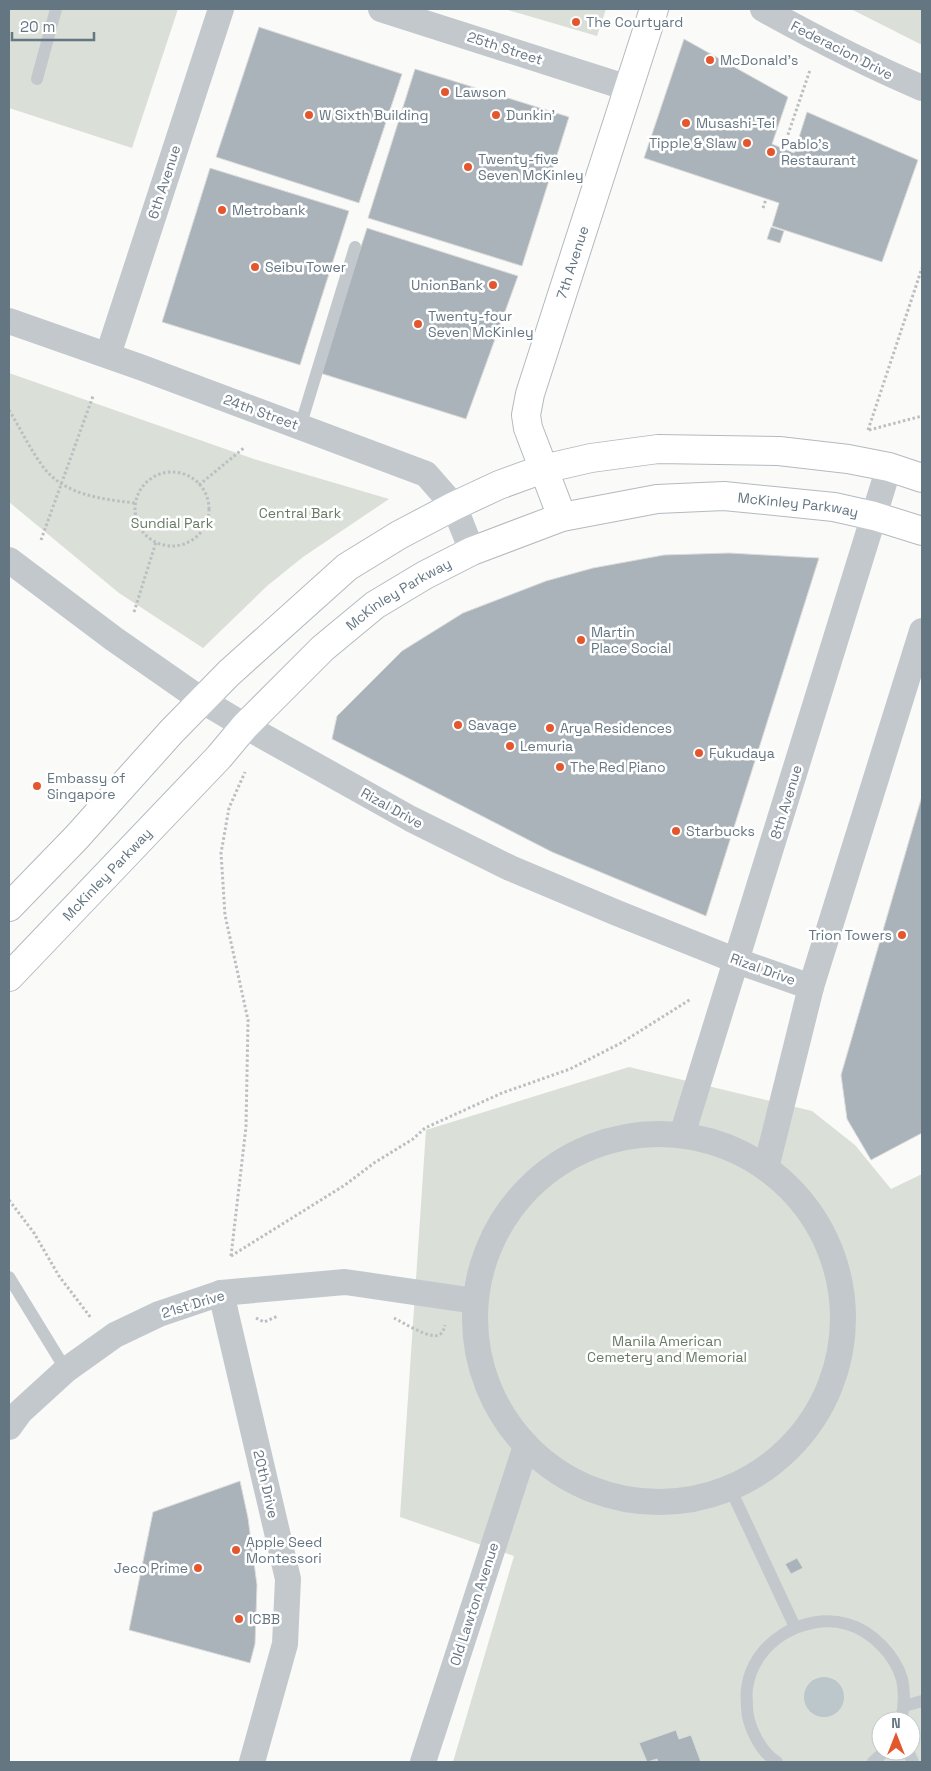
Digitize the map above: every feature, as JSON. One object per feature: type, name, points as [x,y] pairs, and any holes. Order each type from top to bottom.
[{"type":"main road","name":"7th Avenue","points":[[562,517],[528,428],[526,415],[530,394],[654,9]]},
{"type":"main road","points":[[9,907],[76,838],[172,731],[229,674],[347,567],[399,535],[499,484],[543,470],[591,458],[658,449],[778,451],[848,459],[889,467],[922,478]]},
{"type":"main road","name":"McKinley Parkway","points":[[9,977],[219,757],[245,726],[323,648],[375,606],[425,575],[472,551],[562,517],[657,499],[724,496],[834,507],[874,516],[922,531]]},
{"type":"street","name":"6th Avenue","points":[[108,355],[221,9]]},
{"type":"street","name":"25th Street","points":[[381,9],[628,88]]},
{"type":"street","name":"Federacion Drive","points":[[763,9],[847,54],[922,88]]},
{"type":"street","name":"24th Street","points":[[9,321],[108,355],[426,474],[454,506],[472,551]]},
{"type":"street","name":"8th Avenue","points":[[682,1136],[889,467]]},
{"type":"street","name":"Rizal Drive","points":[[9,560],[114,639],[203,701],[455,842],[599,906],[737,961],[811,987]]},
{"type":"street","points":[[766,1168],[811,987],[922,631]]},
{"type":"street","points":[[652,1134],[704,1140],[726,1146],[766,1168],[789,1187],[809,1210],[824,1235],[833,1257],[842,1293],[844,1323],[841,1353],[832,1382],[819,1409],[802,1434],[781,1456],[763,1470],[730,1488],[695,1498],[658,1502],[622,1498],[586,1487],[554,1470],[526,1446],[509,1426],[495,1403],[484,1379],[478,1353],[474,1327],[475,1301],[480,1272],[490,1244],[503,1218],[522,1195],[543,1175],[567,1158],[594,1146],[623,1138],[652,1134]]},
{"type":"street","name":"21st Drive","points":[[9,1427],[20,1412],[66,1370],[115,1335],[159,1314],[233,1292],[344,1282],[475,1301]]},
{"type":"street","name":"20th Drive","points":[[233,1292],[288,1579],[285,1644],[252,1762]]},
{"type":"street","name":"Old Lawton Avenue","points":[[423,1762],[526,1446]]},
{"type":"lane","points":[[37,79],[56,9]]},
{"type":"lane","points":[[300,426],[355,247]]},
{"type":"lane","points":[[9,1278],[66,1370]]},
{"type":"lane","points":[[730,1488],[795,1627]]},
{"type":"lane","points":[[777,1762],[756,1740],[747,1714],[746,1687],[755,1662],[772,1641],[795,1627],[821,1621],[848,1624],[872,1636],[890,1655],[902,1679],[903,1711]]},
{"type":"lane","points":[[904,1706],[922,1701]]},
{"type":"path","points":[[783,148],[810,70]]},
{"type":"path","points":[[763,208],[766,199]]},
{"type":"path","points":[[922,268],[868,430],[922,416]]},
{"type":"path","points":[[41,540],[93,396]]},
{"type":"path","points":[[9,410],[42,465],[61,484],[102,500],[135,503]]},
{"type":"path","points":[[199,484],[245,447]]},
{"type":"path","points":[[173,472],[185,474],[196,480],[204,490],[208,500],[209,515],[204,528],[198,536],[188,542],[174,546],[161,545],[148,538],[140,528],[135,515],[135,503],[138,494],[148,481],[158,475],[173,472]]},
{"type":"path","points":[[134,612],[156,542]]},
{"type":"path","points":[[245,772],[229,808],[221,853],[225,915],[248,1020],[246,1127],[231,1256],[345,1185],[374,1163],[413,1139],[425,1128],[502,1094],[570,1069],[621,1043],[691,999]]},
{"type":"path","points":[[9,1200],[34,1233],[59,1276],[91,1318]]},
{"type":"path","points":[[233,1292],[256,1319],[264,1322],[280,1315]]},
{"type":"path","points":[[392,1317],[429,1335],[438,1335],[445,1326],[448,1297]]},
{"type":"green space","points":[[9,9],[178,9],[132,148],[9,108]]},
{"type":"green space","name":"The Courtyard","points":[[505,9],[606,9],[597,36]]},
{"type":"green space","points":[[851,9],[922,9],[922,45]]},
{"type":"green space","name":"Sundial Park","points":[[9,373],[257,460],[389,499],[303,557],[267,586],[203,648],[119,593],[9,502]]},
{"type":"green space","name":"Manila American Cemetery and Memorial","points":[[629,1067],[812,1111],[855,1145],[891,1189],[922,1174],[922,1762],[453,1762],[514,1556],[400,1517],[426,1130]]},
{"type":"shaded area","points":[[824,1677],[838,1683],[844,1697],[838,1711],[824,1717],[810,1711],[804,1697],[810,1683]]},
{"type":"building","name":"W Sixth Building","points":[[259,27],[402,74],[359,203],[216,157]]},
{"type":"building","points":[[684,39],[788,97],[772,144],[794,153],[807,112],[918,160],[882,262],[772,226],[779,203],[644,158]]},
{"type":"building","name":"Twenty-five Seven McKinley","points":[[415,69],[569,117],[522,266],[368,218]]},
{"type":"building","name":"Seibu Tower","points":[[210,168],[349,211],[300,365],[162,322]]},
{"type":"building","points":[[771,227],[784,231],[780,243],[767,239]]},
{"type":"building","name":"Twenty-four Seven McKinley","points":[[367,228],[518,276],[466,419],[320,373]]},
{"type":"building","name":"Arya Residences","points":[[729,553],[819,558],[706,916],[552,852],[332,739],[337,716],[402,651],[463,613],[546,581],[593,568],[664,555]]},
{"type":"building","name":"Trion Towers","points":[[922,796],[922,1133],[871,1160],[847,1119],[841,1075]]},
{"type":"building","name":"Jeco Prime","points":[[240,1481],[248,1518],[257,1585],[255,1644],[250,1663],[129,1630],[153,1512]]},
{"type":"building","points":[[797,1558],[803,1568],[791,1574],[785,1564]]},
{"type":"building","points":[[676,1730],[679,1739],[691,1735],[701,1762],[658,1762],[657,1759],[647,1762],[639,1743]]},
{"type":"place","name":"The Courtyard","points":[[576,22]]},
{"type":"place","name":"McDonald's","points":[[710,60]]},
{"type":"place","name":"Lawson","points":[[445,92]]},
{"type":"place","name":"W Sixth Building","points":[[309,115]]},
{"type":"place","name":"Dunkin'","points":[[496,115]]},
{"type":"place","name":"Musashi-Tei","points":[[686,123]]},
{"type":"place","name":"Tipple & Slaw","points":[[747,143]]},
{"type":"place","name":"Pablo's Restaurant","points":[[771,152]]},
{"type":"place","name":"Twenty-five Seven McKinley","points":[[468,167]]},
{"type":"place","name":"Metrobank","points":[[222,210]]},
{"type":"place","name":"Seibu Tower","points":[[255,267]]},
{"type":"place","name":"UnionBank","points":[[493,285]]},
{"type":"place","name":"Twenty-four Seven McKinley","points":[[418,324]]},
{"type":"place","name":"Martin Place Social","points":[[581,640]]},
{"type":"place","name":"Savage","points":[[458,725]]},
{"type":"place","name":"Arya Residences","points":[[550,728]]},
{"type":"place","name":"Lemuria","points":[[510,746]]},
{"type":"place","name":"Fukudaya","points":[[699,753]]},
{"type":"place","name":"The Red Piano","points":[[560,767]]},
{"type":"place","name":"Embassy of Singapore","points":[[37,786]]},
{"type":"place","name":"Starbucks","points":[[676,831]]},
{"type":"place","name":"Trion Towers","points":[[902,935]]},
{"type":"place","name":"Apple Seed Montessori","points":[[236,1550]]},
{"type":"place","name":"Jeco Prime","points":[[198,1568]]},
{"type":"place","name":"ICBB","points":[[239,1619]]},
{"type":"park label","name":"Central Bark","points":[[300,513]]}]
